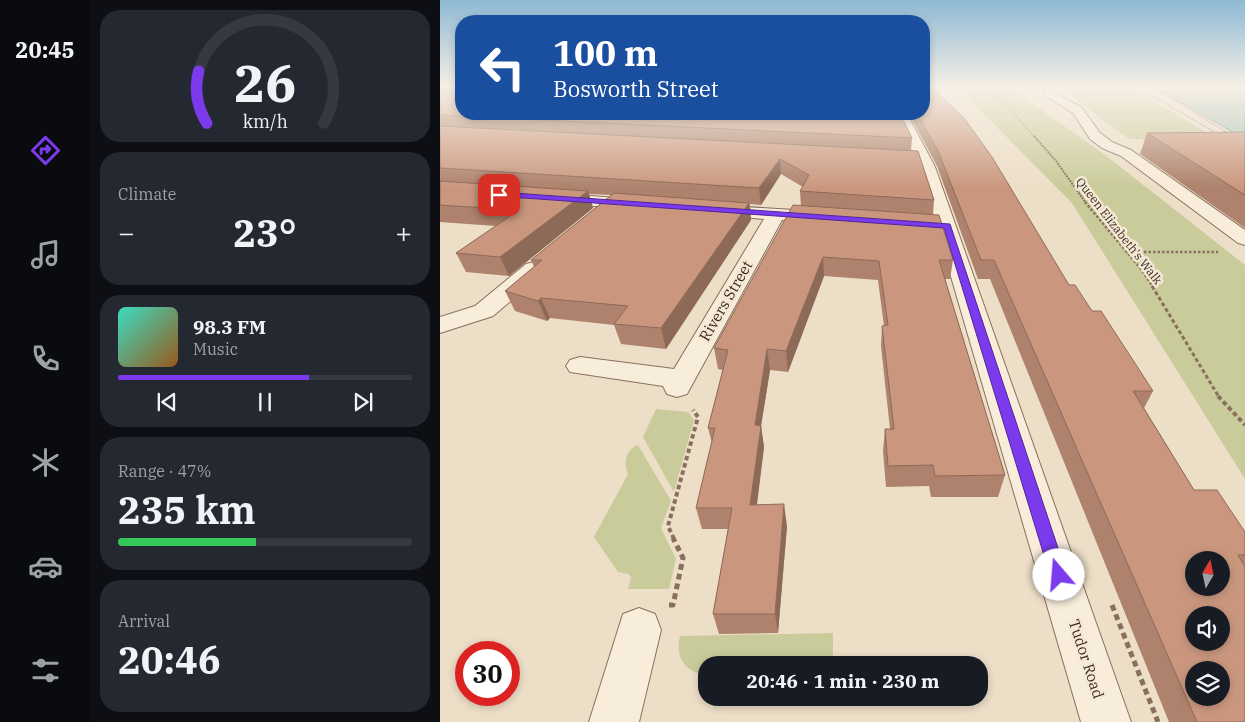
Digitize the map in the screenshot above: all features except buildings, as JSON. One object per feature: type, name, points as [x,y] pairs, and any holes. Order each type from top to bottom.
[{"type":"street","name":"Tudor Road","points":[[899,121],[937,225],[1106,722]]},
{"type":"street","points":[[1086,121],[1095,136],[1107,146],[1126,153],[1245,239]]},
{"type":"street","points":[[538,197],[661,206]]},
{"type":"street","points":[[590,222],[613,203]]},
{"type":"street","points":[[700,209],[842,219]]},
{"type":"street","name":"Rivers Street","points":[[679,383],[776,214]]},
{"type":"street","points":[[440,325],[484,311],[552,254]]},
{"type":"street","points":[[580,366],[679,383]]},
{"type":"street","points":[[614,722],[639,630]]},
{"type":"path","name":"Queen Elizabeth's Walk","points":[[1020,121],[1056,161],[1079,195],[1141,270],[1168,311],[1216,394],[1245,425]]},
{"type":"path","points":[[1196,121],[1219,134]]},
{"type":"path","points":[[1208,121],[1233,136]]},
{"type":"path","points":[[1126,252],[1225,252]]},
{"type":"path","points":[[639,630],[646,606],[673,605],[683,558],[668,526],[698,417],[679,383]]},
{"type":"green space","points":[[990,121],[1057,121],[1104,154],[1245,265],[1245,479],[1072,203]]},
{"type":"green space","points":[[1105,121],[1187,121],[1218,139],[1129,139]]},
{"type":"green space","points":[[656,409],[688,412],[694,420],[674,492],[643,437]]},
{"type":"green space","points":[[638,445],[671,501],[661,528],[676,559],[669,589],[628,589],[631,578],[629,574],[618,572],[594,537],[628,474],[626,461],[628,453]]},
{"type":"green space","points":[[833,633],[833,656],[698,656],[698,673],[687,667],[680,657],[680,636]]},
{"type":"shaded area","points":[[1213,121],[1245,121],[1245,139]]},
{"type":"route","points":[[499,195],[947,226],[1059,575]]}]
